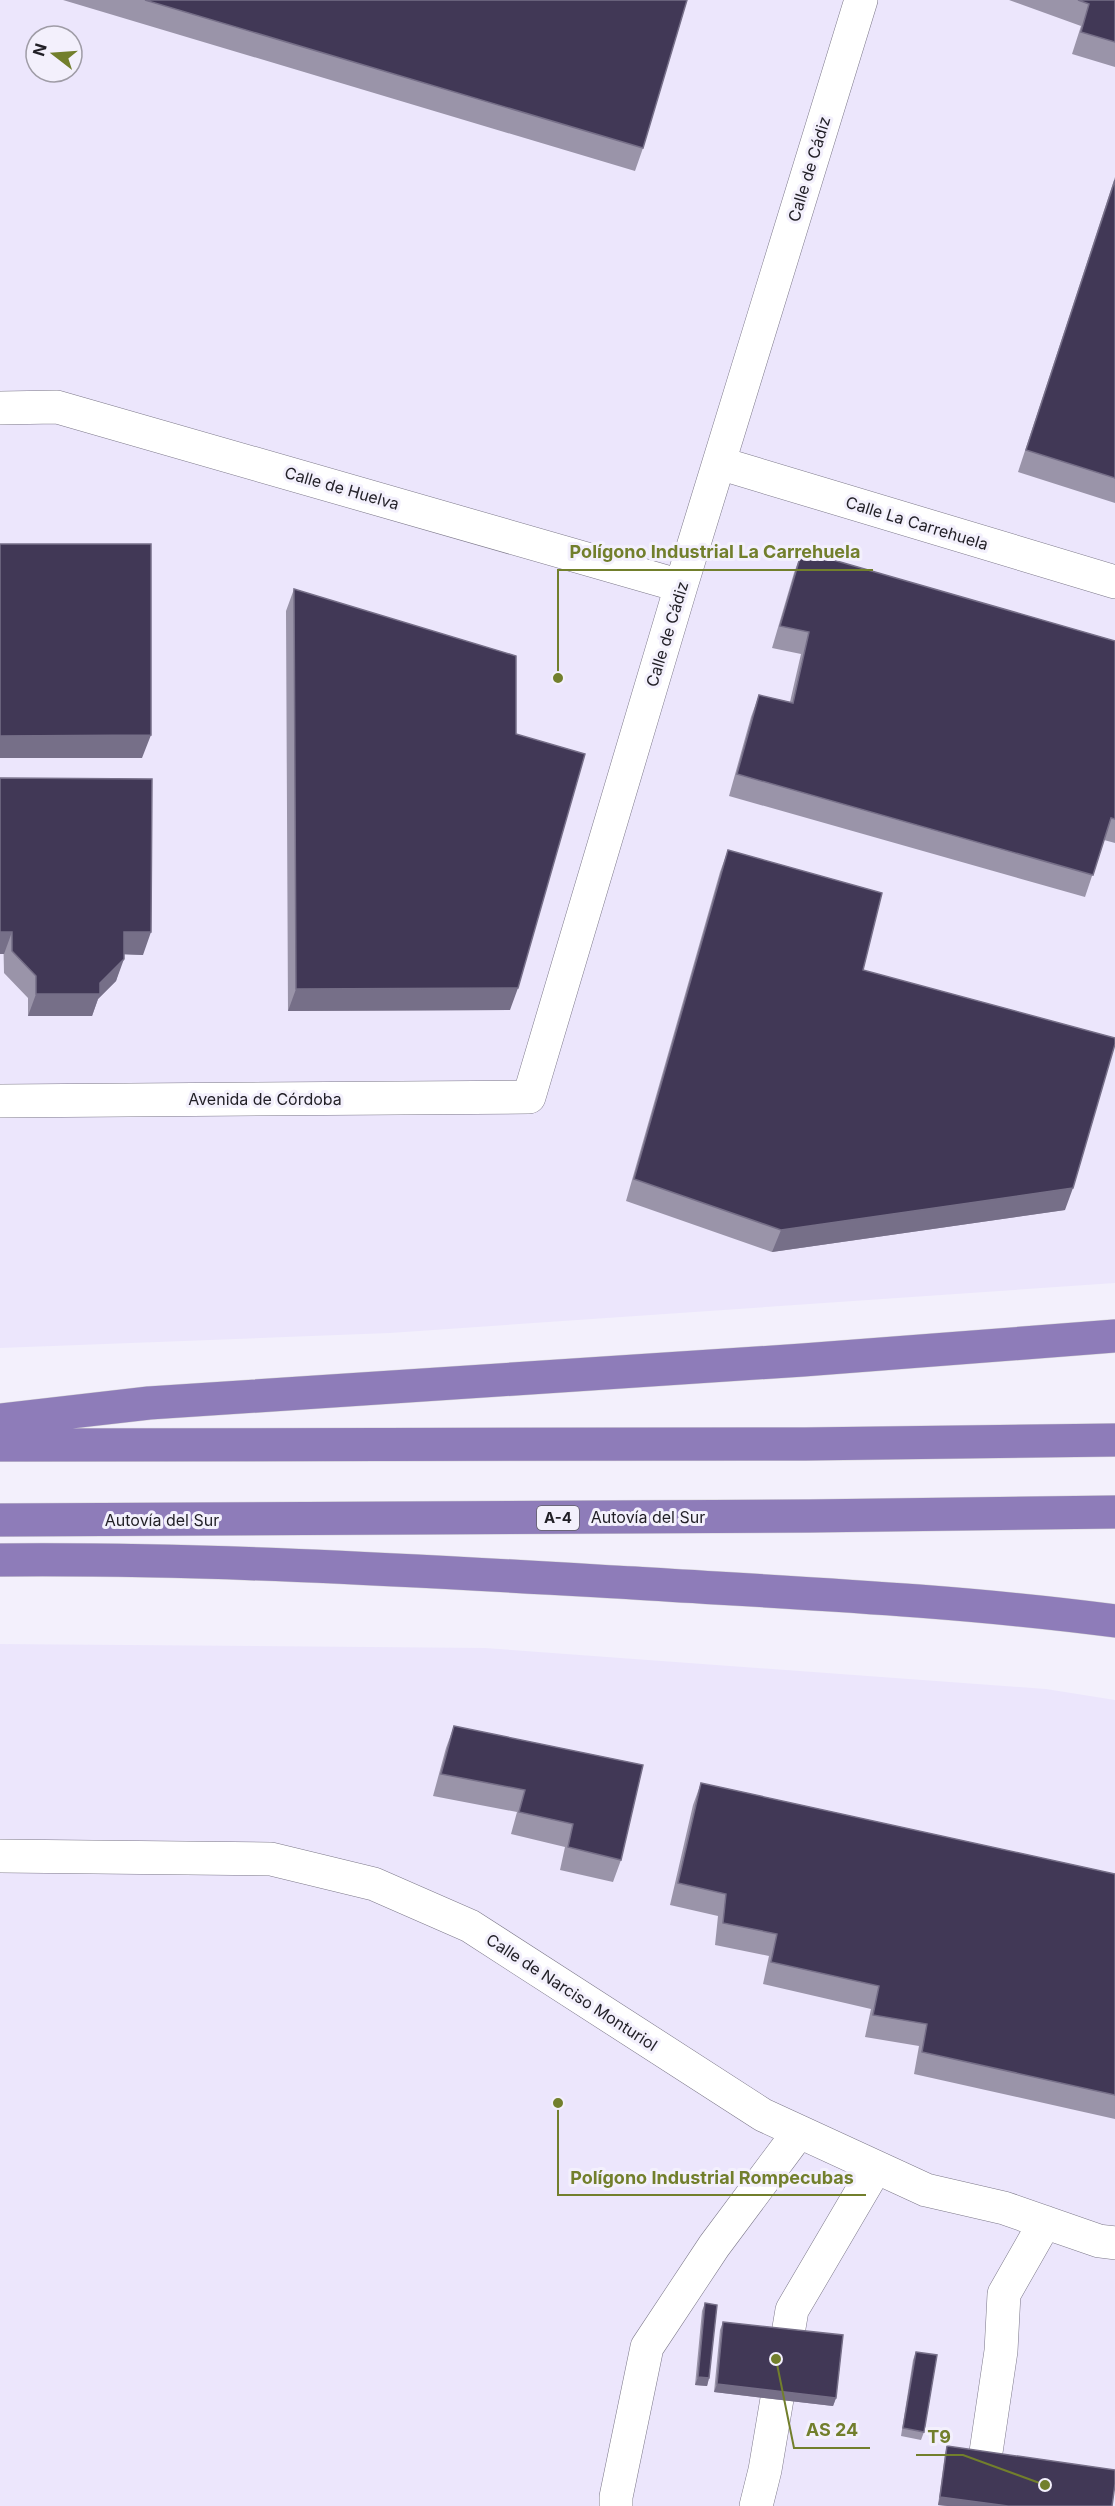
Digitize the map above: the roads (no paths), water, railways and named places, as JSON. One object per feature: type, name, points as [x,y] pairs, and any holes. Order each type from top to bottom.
[{"type":"highway","points":[[0,1420],[149,1403],[791,1361],[1115,1335]]},
{"type":"highway","points":[[0,1445],[794,1444],[1115,1440]]},
{"type":"highway","name":"Autovía del Sur","points":[[0,1520],[1115,1512]]},
{"type":"highway","points":[[0,1560],[82,1559],[432,1571],[904,1601],[1050,1612],[1115,1621]]},
{"type":"street","name":"Calle de Cádiz","points":[[530,1097],[681,586],[861,0]]},
{"type":"street","name":"Calle de Huelva","points":[[0,408],[57,407],[681,586]]},
{"type":"street","name":"Calle La Carrehuela","points":[[719,463],[1115,582]]},
{"type":"street","name":"Avenida de Córdoba","points":[[0,1101],[530,1097]]},
{"type":"street","name":"Calle de Narciso Monturiol","points":[[0,1856],[271,1858],[374,1884],[470,1926],[763,2115],[926,2190],[1004,2208],[1099,2241],[1115,2243]]},
{"type":"street","points":[[616,2506],[647,2347],[714,2246],[799,2132]]},
{"type":"street","points":[[756,2506],[765,2470],[792,2310],[876,2167]]},
{"type":"street","points":[[978,2506],[1001,2351],[1004,2294],[1045,2222]]},
{"type":"place","name":"Polígono Industrial La Carrehuela","points":[[558,678]]},
{"type":"place","name":"Polígono Industrial Rompecubas","points":[[558,2103]]},
{"type":"place","name":"AS 24","points":[[776,2359]]},
{"type":"place","name":"T9","points":[[1045,2485]]}]
